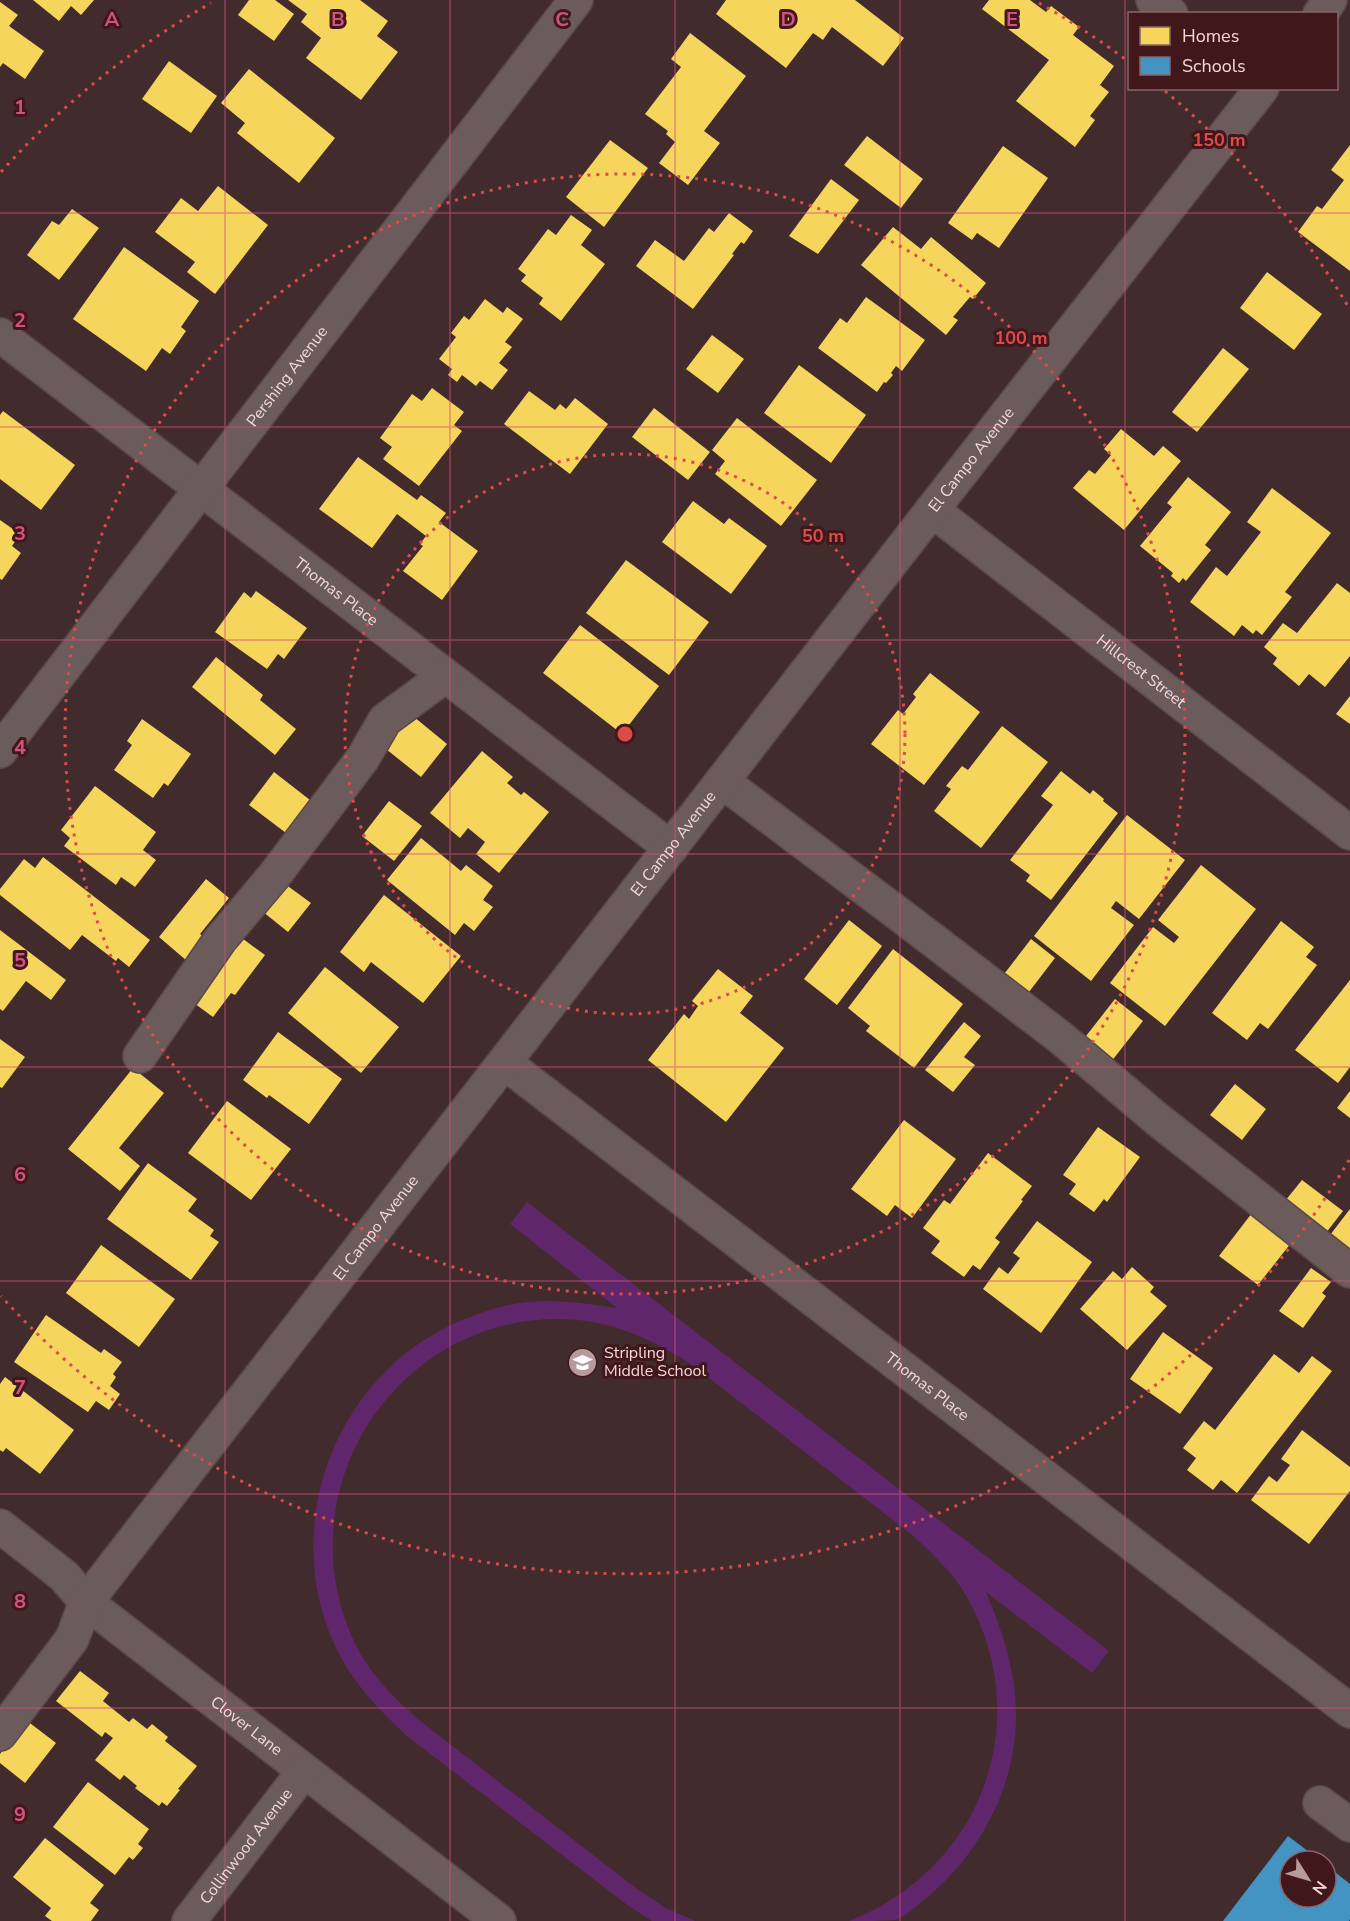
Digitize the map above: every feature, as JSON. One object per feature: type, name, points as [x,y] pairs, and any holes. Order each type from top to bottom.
[{"type":"street","name":"Pershing Avenue","points":[[0,752],[576,0]]},
{"type":"street","points":[[1153,0],[1168,12]]},
{"type":"street","name":"El Campo Avenue","points":[[0,1734],[72,1639],[86,1602],[1260,90]]},
{"type":"street","name":"Thomas Place","points":[[0,335],[671,849]]},
{"type":"street","name":"Hillcrest Street","points":[[932,510],[1350,832]]},
{"type":"street","points":[[140,1056],[220,940],[274,876],[363,758],[386,720],[445,676]]},
{"type":"street","points":[[723,782],[1061,1038],[1166,1126],[1350,1271]]},
{"type":"street","name":"Thomas Place","points":[[505,1064],[1350,1711]]},
{"type":"street","name":"Clover Lane","points":[[0,1526],[64,1576],[86,1602],[499,1921]]},
{"type":"street","name":"Collinwood Avenue","points":[[189,1921],[304,1771]]},
{"type":"street","points":[[1320,1803],[1350,1825]]},
{"type":"shaded area","points":[[527,1202],[1109,1651],[1092,1673],[986,1592],[1003,1638],[1014,1683],[1016,1716],[1009,1768],[991,1818],[978,1841],[944,1882],[911,1911],[899,1918],[849,1921],[887,1903],[919,1879],[947,1851],[969,1818],[985,1782],[995,1744],[997,1704],[992,1662],[979,1621],[958,1583],[936,1557],[911,1534],[692,1365],[646,1339],[615,1327],[580,1320],[562,1319],[514,1323],[470,1337],[430,1359],[396,1388],[368,1424],[348,1465],[336,1510],[334,1572],[344,1617],[356,1645],[377,1678],[394,1697],[419,1720],[637,1889],[666,1908],[695,1921],[652,1921],[626,1904],[407,1736],[367,1695],[350,1673],[336,1648],[319,1600],[313,1550],[318,1501],[332,1453],[355,1410],[386,1371],[424,1340],[470,1317],[498,1308],[527,1302],[550,1301],[617,1308],[510,1224]]},
{"type":"building: Homes","points":[[33,0],[94,0],[81,15],[71,6],[59,21]]},
{"type":"building: Homes","points":[[249,0],[275,0],[294,14],[274,41],[238,15]]},
{"type":"building: Homes","points":[[288,0],[360,0],[388,21],[377,36],[398,52],[361,100],[306,58],[321,38],[301,22],[307,14]]},
{"type":"building: Homes","points":[[726,0],[855,0],[904,38],[883,66],[832,27],[823,40],[813,33],[786,68],[716,14]]},
{"type":"building: Homes","points":[[989,0],[1030,0],[1046,12],[1051,6],[1079,27],[1073,35],[1114,66],[1100,85],[1109,92],[1090,116],[1095,120],[1075,147],[1016,101],[1049,60],[982,9]]},
{"type":"building: Homes","points":[[0,2],[18,15],[9,26],[44,51],[25,79],[3,63],[0,67]]},
{"type":"building: Homes","points":[[690,33],[746,76],[704,131],[720,143],[688,185],[659,163],[675,142],[666,134],[668,131],[645,114],[681,67],[671,59]]},
{"type":"building: Homes","points":[[169,61],[217,96],[191,133],[142,99]]},
{"type":"building: Homes","points":[[249,69],[335,138],[299,183],[237,133],[245,123],[221,103]]},
{"type":"building: Homes","points":[[867,136],[923,179],[901,208],[844,165]]},
{"type":"building: Homes","points":[[610,140],[648,168],[604,227],[566,197]]},
{"type":"building: Homes","points":[[1350,145],[1350,271],[1298,232],[1317,206],[1322,209],[1344,180],[1331,170]]},
{"type":"building: Homes","points":[[1003,146],[1048,178],[999,248],[977,233],[972,240],[948,223]]},
{"type":"building: Homes","points":[[831,179],[859,200],[818,254],[789,236]]},
{"type":"building: Homes","points":[[218,186],[268,225],[215,294],[187,272],[195,262],[155,232],[181,198],[198,211]]},
{"type":"building: Homes","points":[[72,209],[99,228],[59,280],[27,255],[52,221],[59,225]]},
{"type":"building: Homes","points":[[729,213],[753,231],[744,244],[741,242],[732,254],[734,255],[693,309],[636,266],[655,240],[684,261],[709,228],[714,232]]},
{"type":"building: Homes","points":[[571,215],[592,230],[581,245],[605,264],[561,321],[539,304],[543,298],[521,281],[526,275],[518,269],[548,229],[556,235]]},
{"type":"building: Homes","points":[[893,227],[921,249],[931,237],[986,283],[973,299],[970,297],[953,317],[958,320],[946,335],[861,265]]},
{"type":"building: Homes","points":[[124,247],[199,301],[181,327],[186,331],[170,354],[162,348],[146,371],[73,319]]},
{"type":"building: Homes","points":[[1267,272],[1322,314],[1294,350],[1240,308]]},
{"type":"building: Homes","points":[[866,297],[925,340],[902,371],[896,366],[891,373],[893,375],[877,392],[818,348],[840,318],[847,323]]},
{"type":"building: Homes","points":[[485,299],[503,313],[507,307],[523,319],[505,342],[512,347],[499,363],[508,370],[492,390],[480,381],[476,386],[462,375],[457,382],[448,375],[452,369],[439,359],[456,337],[451,333],[464,316],[469,320]]},
{"type":"building: Homes","points":[[712,335],[744,359],[718,393],[686,369]]},
{"type":"building: Homes","points":[[1223,348],[1249,369],[1197,432],[1172,412]]},
{"type":"building: Homes","points":[[799,365],[866,415],[831,463],[764,413]]},
{"type":"building: Homes","points":[[432,388],[464,412],[454,425],[462,431],[419,486],[383,459],[392,447],[380,438],[412,394],[422,401]]},
{"type":"building: Homes","points":[[529,391],[555,410],[560,404],[566,409],[575,398],[608,424],[570,474],[504,424]]},
{"type":"building: Homes","points":[[654,408],[710,452],[688,480],[632,437]]},
{"type":"building: Homes","points":[[3,411],[75,465],[41,510],[0,479],[0,415]]},
{"type":"building: Homes","points":[[737,418],[817,480],[781,526],[715,474],[725,461],[712,450]]},
{"type":"building: Homes","points":[[1121,429],[1154,456],[1163,446],[1181,461],[1124,530],[1073,488],[1089,470],[1095,474],[1111,455],[1104,449]]},
{"type":"building: Homes","points":[[358,457],[417,500],[421,495],[446,513],[439,522],[478,551],[442,600],[403,571],[423,546],[420,544],[426,536],[397,514],[372,548],[319,509]]},
{"type":"building: Homes","points":[[1188,477],[1231,512],[1205,545],[1211,550],[1186,581],[1183,578],[1179,583],[1171,576],[1173,573],[1140,546],[1172,507],[1167,503]]},
{"type":"building: Homes","points":[[1272,488],[1331,533],[1285,592],[1292,597],[1262,635],[1256,630],[1253,634],[1242,625],[1234,636],[1190,602],[1216,567],[1227,576],[1261,532],[1247,522]]},
{"type":"building: Homes","points":[[693,501],[724,524],[729,518],[767,546],[731,594],[662,542]]},
{"type":"building: Homes","points":[[0,520],[20,534],[12,546],[21,553],[2,580],[0,579]]},
{"type":"building: Homes","points":[[626,560],[709,622],[669,675],[586,613]]},
{"type":"building: Homes","points":[[1337,583],[1350,593],[1350,656],[1325,687],[1309,674],[1299,686],[1273,664],[1277,658],[1264,647],[1283,623],[1297,633]]},
{"type":"building: Homes","points":[[256,591],[307,628],[284,659],[278,654],[267,669],[215,632],[244,592],[251,598]]},
{"type":"building: Homes","points":[[580,625],[659,686],[622,734],[543,673]]},
{"type":"building: Homes","points":[[216,657],[263,695],[260,700],[296,729],[275,755],[192,687]]},
{"type":"building: Homes","points":[[930,673],[980,712],[924,785],[871,744],[898,710],[903,714],[916,697],[913,694]]},
{"type":"building: Homes","points":[[1350,696],[1350,724],[1336,714]]},
{"type":"building: Homes","points":[[408,712],[447,744],[421,777],[381,745]]},
{"type":"building: Homes","points":[[142,719],[191,754],[168,786],[164,783],[153,798],[114,770],[132,745],[127,741]]},
{"type":"building: Homes","points":[[1002,726],[1048,762],[981,848],[934,811],[951,789],[946,786],[962,766],[968,770]]},
{"type":"building: Homes","points":[[482,751],[513,777],[507,783],[521,795],[524,792],[549,812],[499,873],[476,854],[485,842],[468,828],[460,838],[430,813]]},
{"type":"building: Homes","points":[[1061,771],[1090,794],[1093,790],[1118,813],[1051,900],[1026,881],[1030,875],[1010,860],[1053,805],[1041,796]]},
{"type":"building: Homes","points":[[274,772],[310,800],[286,833],[249,805]]},
{"type":"building: Homes","points":[[95,786],[156,832],[143,850],[156,860],[135,887],[121,877],[116,885],[64,846],[70,838],[61,830]]},
{"type":"building: Homes","points":[[389,801],[422,826],[394,861],[362,836]]},
{"type":"building: Homes","points":[[1127,815],[1185,860],[1139,919],[1116,901],[1111,908],[1134,925],[1091,981],[1034,936]]},
{"type":"building: Homes","points":[[421,838],[461,871],[466,865],[493,886],[483,900],[493,907],[474,931],[464,923],[455,935],[387,880]]},
{"type":"building: Homes","points":[[43,857],[150,940],[129,967],[118,958],[116,961],[82,935],[70,950],[0,895],[0,889],[24,859],[35,868]]},
{"type":"building: Homes","points":[[1201,865],[1256,909],[1165,1026],[1110,983],[1153,927],[1174,943],[1179,937],[1158,920]]},
{"type":"building: Homes","points":[[274,876],[311,903],[288,932],[257,907]]},
{"type":"building: Homes","points":[[206,879],[229,898],[200,934],[206,938],[187,961],[159,937]]},
{"type":"building: Homes","points":[[384,895],[461,956],[423,1003],[371,962],[364,972],[340,952]]},
{"type":"building: Homes","points":[[849,920],[882,946],[837,1005],[804,979]]},
{"type":"building: Homes","points":[[1281,921],[1314,947],[1306,957],[1317,965],[1268,1029],[1260,1023],[1247,1040],[1212,1013]]},
{"type":"building: Homes","points":[[0,930],[66,980],[51,1000],[26,981],[3,1011],[0,1009]]},
{"type":"building: Homes","points":[[235,933],[265,955],[235,995],[231,993],[213,1017],[187,998]]},
{"type":"building: Homes","points":[[1031,939],[1055,958],[1022,1001],[998,982]]},
{"type":"building: Homes","points":[[893,949],[963,1004],[914,1068],[866,1031],[870,1026],[848,1008]]},
{"type":"building: Homes","points":[[325,967],[399,1027],[361,1073],[288,1013]]},
{"type":"building: Homes","points":[[718,969],[753,996],[740,1013],[784,1048],[726,1122],[648,1060],[684,1014],[689,1019],[698,1006],[692,1001]]},
{"type":"building: Homes","points":[[1350,980],[1350,1067],[1338,1083],[1295,1050]]},
{"type":"building: Homes","points":[[1115,999],[1143,1021],[1107,1067],[1079,1045]]},
{"type":"building: Homes","points":[[964,1022],[981,1036],[964,1057],[975,1065],[953,1092],[925,1070]]},
{"type":"building: Homes","points":[[278,1032],[342,1079],[309,1124],[269,1095],[267,1098],[243,1080]]},
{"type":"building: Homes","points":[[0,1039],[25,1057],[2,1088],[0,1087]]},
{"type":"building: Homes","points":[[133,1068],[164,1093],[119,1148],[140,1166],[120,1191],[68,1149]]},
{"type":"building: Homes","points":[[1235,1084],[1266,1109],[1242,1140],[1210,1115]]},
{"type":"building: Homes","points":[[1350,1091],[1350,1118],[1337,1108]]},
{"type":"building: Homes","points":[[227,1101],[291,1149],[251,1200],[188,1153]]},
{"type":"building: Homes","points":[[904,1120],[956,1159],[912,1218],[895,1205],[887,1216],[851,1189]]},
{"type":"building: Homes","points":[[1098,1127],[1140,1157],[1107,1202],[1104,1199],[1094,1212],[1069,1194],[1076,1184],[1063,1175]]},
{"type":"building: Homes","points":[[988,1153],[1032,1186],[995,1238],[1000,1242],[980,1270],[973,1265],[964,1277],[931,1253],[940,1241],[923,1228],[944,1200],[950,1204]]},
{"type":"building: Homes","points":[[148,1163],[197,1199],[188,1211],[214,1230],[210,1236],[219,1242],[191,1280],[107,1219]]},
{"type":"building: Homes","points":[[1302,1180],[1343,1211],[1322,1238],[1281,1206]]},
{"type":"building: Homes","points":[[1350,1209],[1350,1258],[1327,1239]]},
{"type":"building: Homes","points":[[1252,1213],[1291,1243],[1258,1285],[1219,1256]]},
{"type":"building: Homes","points":[[1037,1221],[1092,1262],[1041,1333],[983,1289],[999,1267],[1008,1274],[1020,1258],[1013,1253]]},
{"type":"building: Homes","points":[[101,1245],[175,1299],[139,1347],[66,1293]]},
{"type":"building: Homes","points":[[1132,1267],[1154,1287],[1150,1292],[1167,1306],[1127,1350],[1080,1309],[1113,1271],[1122,1279]]},
{"type":"building: Homes","points":[[1311,1268],[1331,1282],[1322,1293],[1326,1296],[1303,1328],[1279,1311]]},
{"type":"building: Homes","points":[[46,1315],[101,1353],[104,1349],[122,1362],[113,1374],[116,1377],[110,1386],[120,1394],[109,1410],[96,1401],[88,1412],[14,1362]]},
{"type":"building: Homes","points":[[1163,1332],[1213,1368],[1180,1414],[1130,1379]]},
{"type":"building: Homes","points":[[1274,1354],[1299,1373],[1312,1356],[1332,1371],[1237,1493],[1221,1480],[1213,1490],[1187,1470],[1196,1458],[1183,1448],[1204,1421],[1215,1430]]},
{"type":"building: Homes","points":[[5,1377],[74,1430],[40,1474],[6,1448],[3,1452],[0,1450],[0,1384]]},
{"type":"building: Homes","points":[[1302,1430],[1350,1467],[1350,1491],[1309,1544],[1251,1500],[1269,1476],[1277,1482],[1290,1465],[1281,1459]]},
{"type":"building: Homes","points":[[80,1671],[109,1693],[103,1701],[129,1722],[133,1718],[147,1729],[152,1724],[168,1737],[165,1741],[197,1766],[167,1806],[162,1802],[159,1806],[135,1788],[137,1786],[124,1775],[120,1780],[95,1760],[113,1738],[105,1732],[102,1737],[56,1701]]},
{"type":"building: Homes","points":[[26,1720],[56,1743],[25,1783],[0,1763],[0,1754]]},
{"type":"building: Homes","points":[[88,1782],[149,1829],[138,1844],[143,1848],[133,1860],[129,1857],[115,1875],[53,1827]]},
{"type":"building: Homes","points":[[45,1838],[104,1885],[90,1903],[99,1910],[91,1921],[52,1921],[45,1916],[51,1908],[13,1877]]},
{"type":"building: Schools","points":[[1288,1836],[1305,1849],[1278,1849]]},
{"type":"building: Schools","points":[[1278,1849],[1278,1909],[1338,1909],[1338,1874],[1350,1884],[1349,1921],[1223,1921]]},
{"type":"place","name":"Stripling Middle School","points":[[583,1362]]}]
